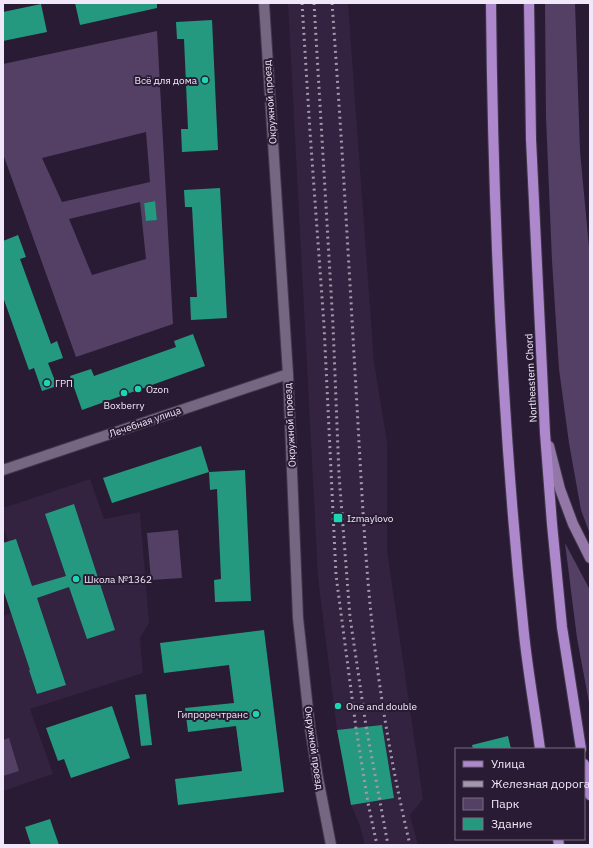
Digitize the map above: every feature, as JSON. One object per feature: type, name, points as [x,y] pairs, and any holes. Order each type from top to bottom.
[{"type":"main road","points":[[491,3],[492,148],[503,392],[514,530],[524,628],[540,748]]},
{"type":"main road","name":"Northeastern Chord","points":[[529,3],[531,140],[545,434],[562,627],[581,748]]},
{"type":"main road","points":[[545,434],[560,489],[573,524],[590,558]]},
{"type":"main road","points":[[585,769],[590,795]]},
{"type":"street","name":"Окружной проезд","points":[[264,3],[288,374],[298,618],[310,728],[331,845]]},
{"type":"street","name":"Лечебная улица","points":[[3,470],[288,374]]},
{"type":"shaded area","points":[[288,3],[348,3],[374,362],[387,442],[387,550],[423,799],[410,815],[418,845],[365,845],[360,826],[351,805],[337,730],[318,577]]},
{"type":"shaded area","points":[[90,479],[104,519],[140,512],[149,623],[140,638],[143,673],[30,709],[53,774],[3,791],[3,616],[11,613],[3,589],[3,543],[8,541],[3,526],[3,508]]},
{"type":"green space","points":[[545,3],[575,3],[580,151],[590,258],[590,534],[581,510],[569,443],[559,369],[552,261],[546,117]]},
{"type":"green space","points":[[157,31],[173,324],[76,357],[3,154],[3,64]],"holes":[[[146,132],[150,182],[62,202],[42,158]],[[154,201],[157,219],[147,221],[144,203]],[[140,202],[146,259],[92,275],[69,219]]]},
{"type":"green space","points":[[178,530],[182,578],[151,580],[147,533]]},
{"type":"green space","points":[[565,543],[590,590],[590,708],[577,638]]},
{"type":"green space","points":[[9,738],[19,771],[3,776],[3,740]]},
{"type":"building","points":[[75,3],[157,3],[157,8],[80,25]]},
{"type":"building","points":[[41,4],[47,32],[3,41],[3,12]]},
{"type":"building","points":[[212,20],[218,150],[182,152],[181,129],[188,129],[184,39],[177,39],[176,22]]},
{"type":"building","points":[[220,188],[227,318],[191,320],[190,297],[197,297],[192,207],[185,207],[184,190]]},
{"type":"building","points":[[155,201],[157,220],[146,221],[144,203]]},
{"type":"building","points":[[18,235],[26,257],[20,259],[51,344],[57,341],[63,358],[48,363],[57,386],[42,391],[34,368],[29,370],[3,297],[3,241]]},
{"type":"building","points":[[193,334],[205,366],[82,410],[70,376],[91,369],[94,376],[176,347],[174,341]]},
{"type":"building","points":[[201,446],[209,472],[112,503],[103,478]]},
{"type":"building","points":[[245,470],[251,601],[215,602],[214,580],[221,579],[217,489],[210,490],[209,472]]},
{"type":"building","points":[[74,504],[115,630],[87,639],[69,587],[37,598],[66,685],[37,694],[3,589],[3,543],[16,539],[32,586],[66,576],[45,514]]},
{"type":"building","points":[[264,630],[284,792],[178,805],[175,779],[242,771],[236,726],[188,732],[185,708],[234,703],[229,665],[164,673],[160,643]]},
{"type":"building","points":[[146,694],[152,745],[141,746],[135,695]]},
{"type":"building","points":[[112,706],[130,758],[71,778],[64,759],[58,761],[46,728]]},
{"type":"building","points":[[382,725],[394,798],[351,805],[337,730]]},
{"type":"building","points":[[508,736],[511,748],[473,748],[472,745]]},
{"type":"building","points":[[50,819],[59,845],[31,845],[25,827]]},
{"type":"railway","points":[[302,3],[324,325],[336,575],[356,728],[368,803],[377,845]]},
{"type":"railway","points":[[314,3],[333,325],[339,475],[350,617],[366,726],[388,845]]},
{"type":"railway","points":[[332,3],[368,584],[378,672],[387,730],[397,788],[410,845]]},
{"type":"place","name":"Всё для дома","points":[[205,80]]},
{"type":"place","name":"ГРП","points":[[47,383]]},
{"type":"place","name":"Ozon","points":[[138,389]]},
{"type":"place","name":"Boxberry","points":[[124,393]]},
{"type":"place","name":"Izmaylovo","points":[[338,518]]},
{"type":"place","name":"Школа №1362","points":[[76,579]]},
{"type":"place","name":"One and double","points":[[338,706]]},
{"type":"place","name":"Гипроречтранс","points":[[256,714]]}]
